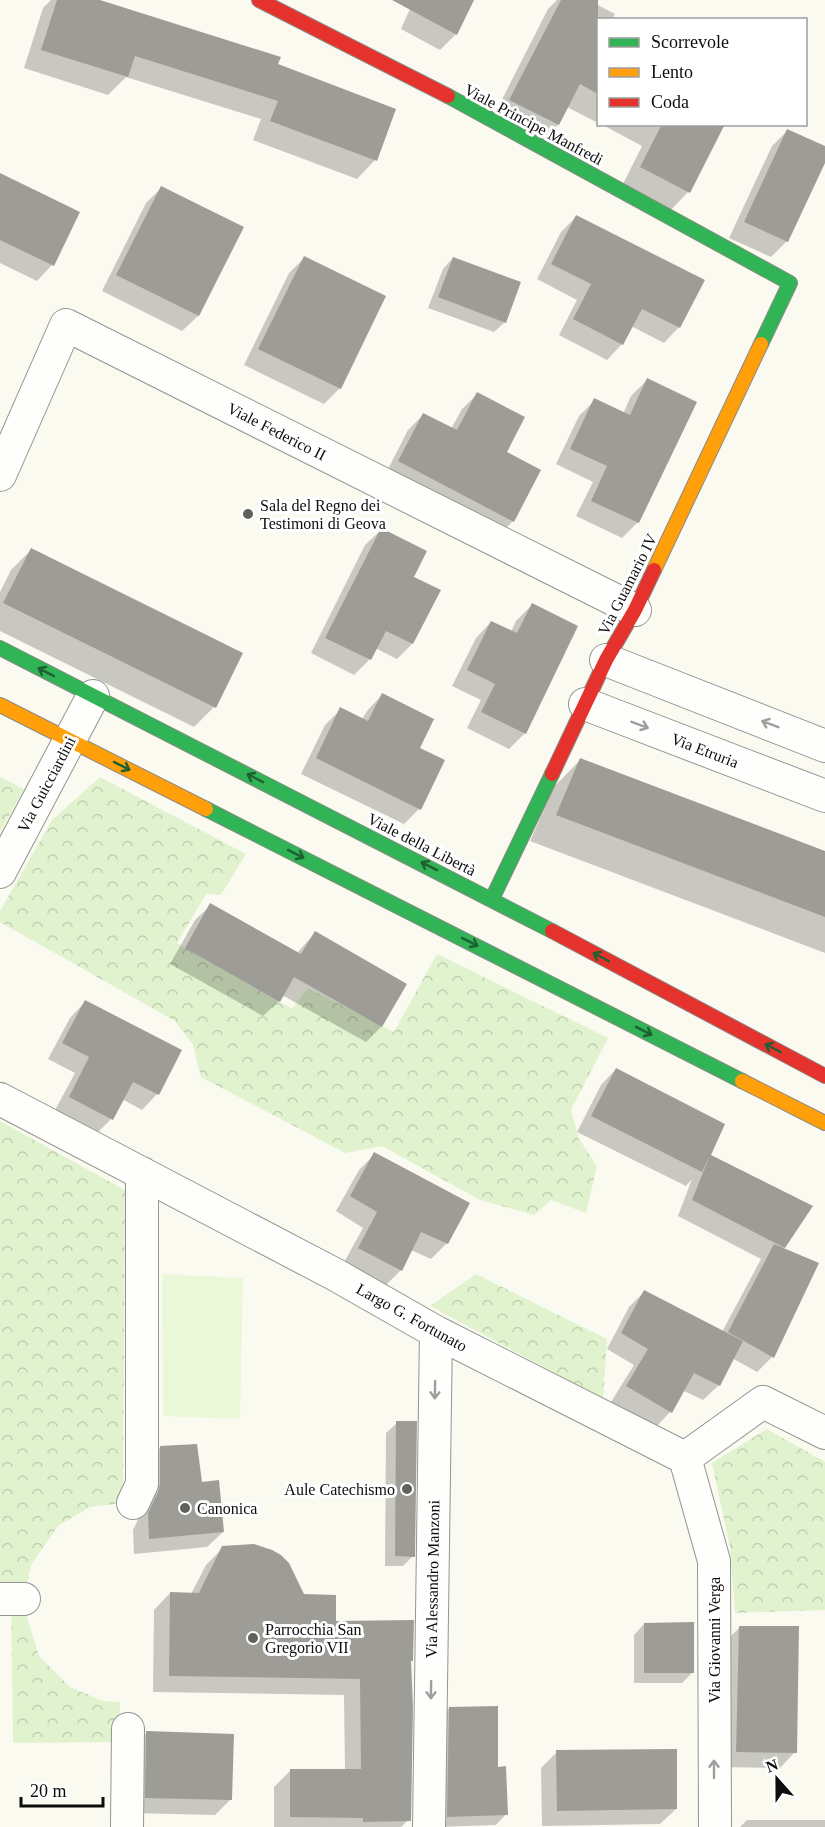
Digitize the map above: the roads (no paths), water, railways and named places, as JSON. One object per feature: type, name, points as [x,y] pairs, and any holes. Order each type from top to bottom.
[{"type":"street","name":"Viale Principe Manfredi","points":[[259,0],[485,115],[789,283]]},
{"type":"street","name":"Via Guamario IV","points":[[492,899],[606,660],[635,610],[789,283]]},
{"type":"street","name":"Viale Federico II","points":[[0,475],[66,325],[635,610]]},
{"type":"street","name":"Viale della Libertà","points":[[0,648],[492,899],[825,1076]]},
{"type":"street","points":[[606,660],[825,746]]},
{"type":"street","name":"Via Guicciardini","points":[[0,872],[93,696]]},
{"type":"street","name":"Via Etruria","points":[[585,704],[825,796]]},
{"type":"street","points":[[0,705],[825,1123]]},
{"type":"street","name":"Largo G. Fortunato","points":[[0,1099],[336,1275],[436,1332],[685,1458]]},
{"type":"street","points":[[133,1503],[142,1484],[142,1173]]},
{"type":"street","name":"Via Alessandro Manzoni","points":[[429,1827],[436,1332]]},
{"type":"street","points":[[685,1458],[763,1402],[825,1433]]},
{"type":"street","name":"Via Giovanni Verga","points":[[685,1458],[714,1561],[715,1827]]},
{"type":"street","points":[[127,1827],[128,1729]]},
{"type":"place","name":"Sala del Regno dei Testimoni di Geova","points":[[248,514]]},
{"type":"place","name":"Aule Catechismo","points":[[407,1489]]},
{"type":"place","name":"Canonica","points":[[185,1508]]},
{"type":"place","name":"Parrocchia San Gregorio VII","points":[[253,1638]]}]
